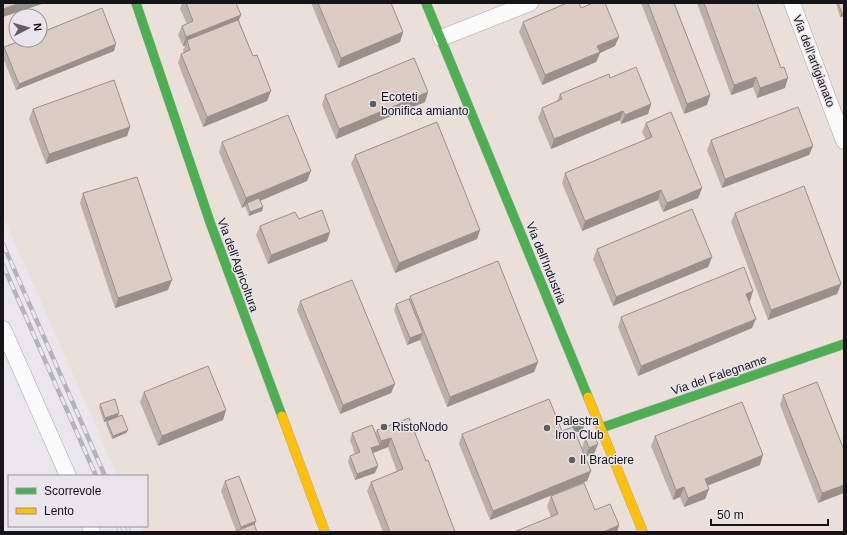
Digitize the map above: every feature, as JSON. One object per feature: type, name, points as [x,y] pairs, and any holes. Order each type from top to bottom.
[{"type":"street","name":"Via dell'Agricoltura","points":[[136,3],[211,225],[325,532]]},
{"type":"street","name":"Via dell'Industria","points":[[426,3],[643,532]]},
{"type":"street","points":[[441,38],[530,3]]},
{"type":"street","name":"Via dell'artigianato","points":[[792,3],[844,141]]},
{"type":"street","points":[[3,329],[68,475]]},
{"type":"street","name":"Via del Falegname","points":[[601,428],[844,344]]},
{"type":"shaded area","points":[[3,3],[844,3],[844,532],[143,532],[140,527],[148,527],[148,475],[118,475],[3,216]]},
{"type":"building","points":[[3,3],[20,3],[3,9]]},
{"type":"building","points":[[186,3],[236,3],[241,15],[186,37],[182,26],[193,21]]},
{"type":"building","points":[[318,3],[391,3],[403,32],[341,58]]},
{"type":"building","points":[[567,3],[579,3],[581,8],[593,3],[605,3],[619,37],[597,46],[600,52],[545,75],[523,22]]},
{"type":"building","points":[[648,3],[674,3],[710,95],[687,104]]},
{"type":"building","points":[[704,3],[757,3],[781,68],[784,67],[788,78],[760,88],[756,77],[734,85]]},
{"type":"building","points":[[838,3],[844,3],[844,13],[842,13]]},
{"type":"building","points":[[102,8],[116,44],[19,84],[4,47],[8,46],[8,48],[48,48],[48,30]]},
{"type":"building","points":[[238,20],[253,56],[257,55],[271,91],[207,117],[181,54],[190,50],[187,40]]},
{"type":"building","name":"Ecoteti bonifica amianto","points":[[414,58],[428,92],[339,129],[325,95]]},
{"type":"building","points":[[636,67],[651,104],[625,115],[623,111],[554,139],[542,108],[562,99],[560,94],[609,74],[610,78]]},
{"type":"building","points":[[114,80],[130,127],[49,154],[33,109]]},
{"type":"building","points":[[798,107],[813,146],[725,179],[711,140]]},
{"type":"building","points":[[671,112],[702,188],[667,203],[661,190],[585,221],[565,173],[652,137],[646,123]]},
{"type":"building","points":[[288,115],[311,171],[246,198],[222,142]]},
{"type":"building","points":[[437,122],[480,230],[399,263],[355,155]]},
{"type":"building","points":[[137,177],[172,280],[118,298],[83,193]]},
{"type":"building","points":[[804,186],[841,284],[771,310],[735,213]]},
{"type":"building","points":[[259,198],[263,207],[250,212],[247,203]]},
{"type":"building","points":[[692,209],[712,257],[616,297],[597,249]]},
{"type":"building","points":[[322,210],[330,232],[271,255],[260,226],[295,212],[299,219]]},
{"type":"building","points":[[498,261],[538,362],[450,397],[410,296]]},
{"type":"building","points":[[744,267],[753,291],[746,294],[756,319],[641,366],[621,317]]},
{"type":"building","points":[[352,280],[395,384],[343,405],[300,301]]},
{"type":"building","points":[[409,299],[423,333],[410,338],[396,304]]},
{"type":"building","points":[[208,366],[226,410],[162,436],[144,392]]},
{"type":"building","points":[[817,382],[844,450],[844,485],[822,493],[783,395]]},
{"type":"building","points":[[115,399],[119,413],[105,418],[100,404]]},
{"type":"building","points":[[549,399],[562,431],[573,427],[591,471],[493,511],[462,434]]},
{"type":"building","points":[[742,402],[763,455],[705,479],[709,489],[688,498],[684,487],[676,490],[655,436]]},
{"type":"building","points":[[122,415],[128,430],[113,436],[107,421]]},
{"type":"building","points":[[409,418],[426,461],[428,460],[455,532],[390,532],[371,482],[403,469],[391,438],[381,441],[377,430]]},
{"type":"building","points":[[372,425],[380,445],[371,448],[378,466],[357,474],[350,456],[360,452],[352,433]]},
{"type":"building","points":[[594,435],[598,444],[589,448],[585,438]]},
{"type":"building","points":[[239,476],[256,521],[241,527],[225,481]]},
{"type":"building","points":[[584,483],[595,510],[610,504],[619,525],[603,532],[514,532],[558,514],[551,496]]},
{"type":"building","points":[[254,524],[257,532],[234,532]]},
{"type":"railway","points":[[3,244],[105,475]]},
{"type":"railway","points":[[3,265],[96,475]]},
{"type":"railway","points":[[118,527],[120,532]]},
{"type":"railway","points":[[127,527],[129,532]]},
{"type":"traffic: fast","points":[[136,3],[211,225],[282,416]]},
{"type":"traffic: fast","points":[[426,3],[588,397]]},
{"type":"traffic: fast","points":[[601,428],[844,344]]},
{"type":"traffic: slow","points":[[588,397],[643,532]]},
{"type":"traffic: slow","points":[[282,416],[325,532]]},
{"type":"place","name":"Ecoteti bonifica amianto","points":[[373,104]]},
{"type":"place","name":"RistoNodo","points":[[384,427]]},
{"type":"place","name":"Palestra Iron Club","points":[[547,428]]},
{"type":"place","name":"Il Braciere","points":[[572,460]]}]
